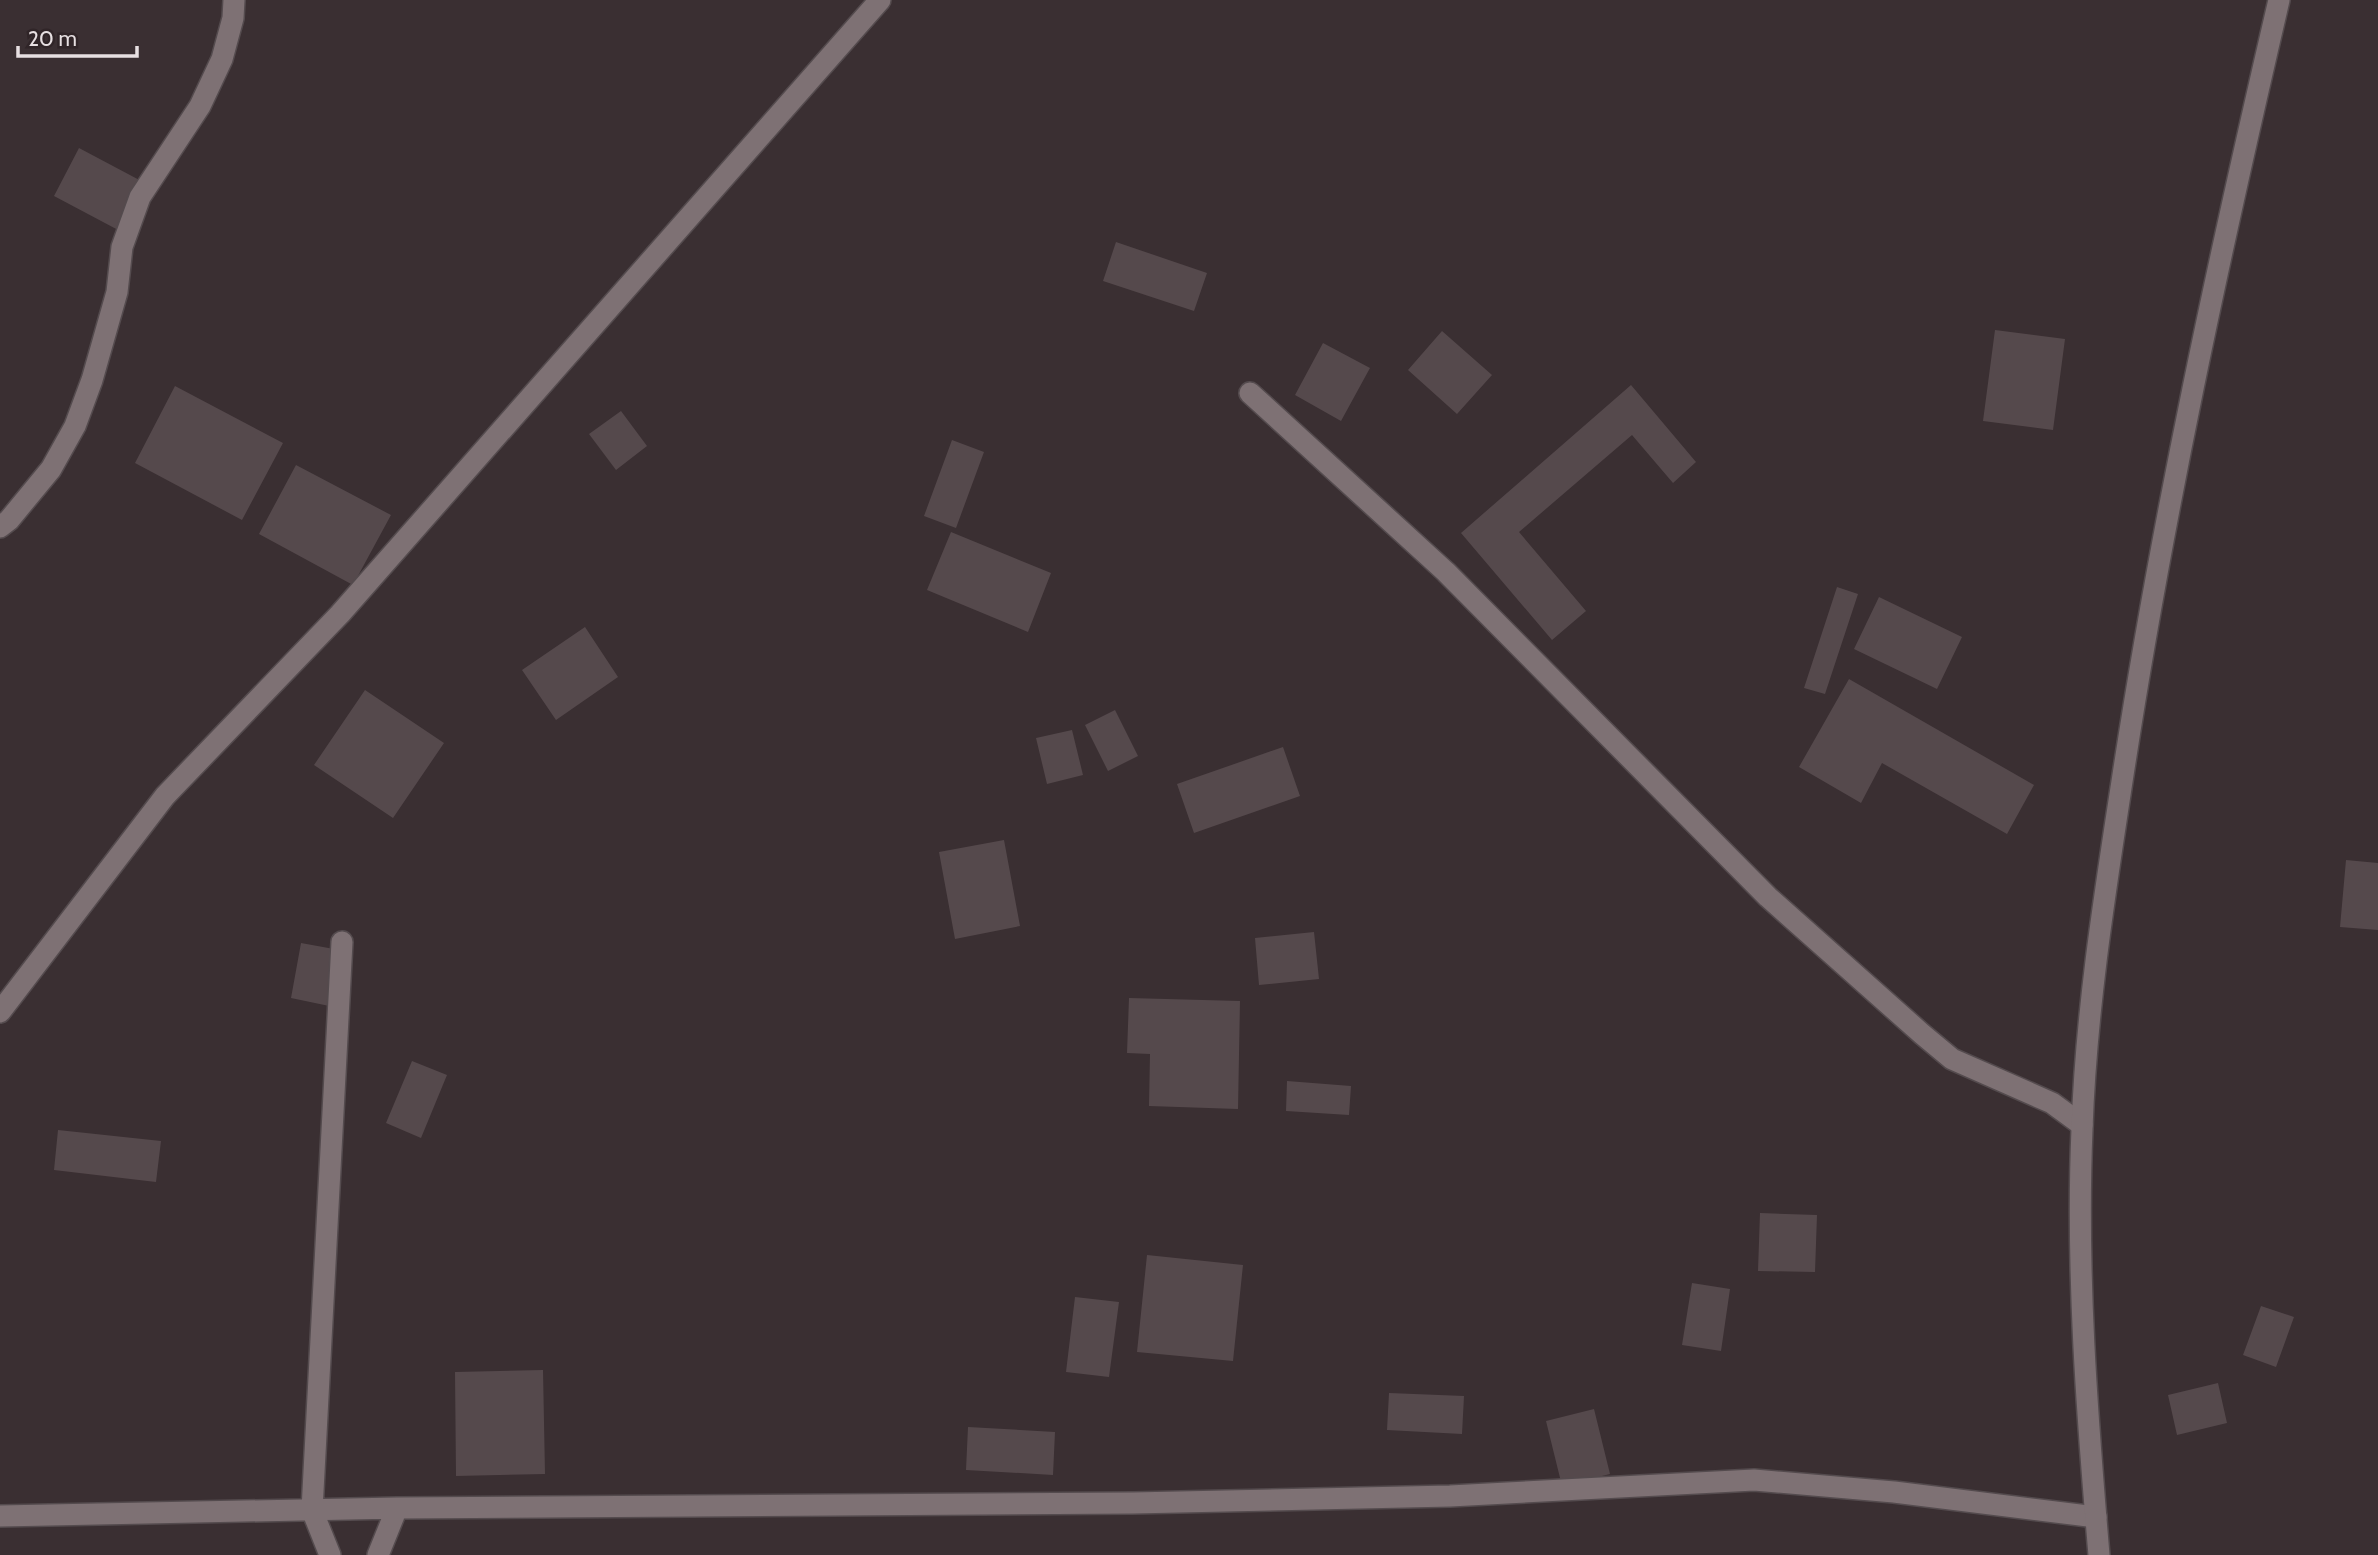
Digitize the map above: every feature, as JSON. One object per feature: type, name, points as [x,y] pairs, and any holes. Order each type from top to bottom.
[{"type":"street","points":[[0,527],[9,520],[51,469],[75,426],[92,380],[117,292],[122,247],[140,197],[200,106],[222,59],[233,18],[234,0]]},
{"type":"street","points":[[0,1012],[165,796],[340,614],[880,0]]},
{"type":"street","points":[[2099,1555],[2079,1246],[2082,1125],[2096,951],[2144,635],[2221,246],[2279,0]]},
{"type":"street","points":[[1250,393],[1446,572],[1768,897],[1922,1034],[1952,1059],[2052,1103],[2082,1125]]},
{"type":"street","points":[[330,1555],[312,1510],[342,942]]},
{"type":"street","points":[[0,1516],[397,1508],[1133,1503],[1450,1496],[1754,1480],[1894,1492],[2096,1517]]},
{"type":"street","points":[[378,1555],[397,1508]]},
{"type":"building","points":[[79,148],[145,183],[120,231],[54,196]]},
{"type":"building","points":[[1116,242],[1207,273],[1194,311],[1103,281]]},
{"type":"building","points":[[1995,330],[2065,339],[2053,430],[1983,421]]},
{"type":"building","points":[[1442,331],[1492,375],[1457,414],[1408,370]]},
{"type":"building","points":[[1323,343],[1370,368],[1341,421],[1295,395]]},
{"type":"building","points":[[1631,385],[1696,462],[1673,483],[1632,435],[1519,532],[1586,611],[1552,640],[1461,533]]},
{"type":"building","points":[[175,386],[283,443],[242,520],[135,463]]},
{"type":"building","points":[[621,411],[647,446],[616,470],[589,434]]},
{"type":"building","points":[[952,440],[984,452],[956,528],[924,516]]},
{"type":"building","points":[[296,465],[391,515],[353,585],[259,534]]},
{"type":"building","points":[[951,532],[1051,573],[1028,632],[927,590]]},
{"type":"building","points":[[1837,587],[1858,594],[1825,694],[1804,688]]},
{"type":"building","points":[[1879,597],[1962,637],[1937,689],[1854,649]]},
{"type":"building","points":[[585,627],[618,677],[556,720],[522,670]]},
{"type":"building","points":[[1849,679],[2034,785],[2007,834],[1882,763],[1861,803],[1799,767]]},
{"type":"building","points":[[365,690],[444,743],[393,818],[314,765]]},
{"type":"building","points":[[1115,710],[1138,756],[1108,771],[1085,725]]},
{"type":"building","points":[[1072,730],[1083,775],[1047,784],[1036,738]]},
{"type":"building","points":[[1283,747],[1300,796],[1194,833],[1177,784]]},
{"type":"building","points":[[1004,840],[1020,926],[955,939],[939,852]]},
{"type":"building","points":[[2346,860],[2378,863],[2378,930],[2340,927]]},
{"type":"building","points":[[1314,932],[1319,979],[1259,985],[1255,938]]},
{"type":"building","points":[[301,943],[345,951],[334,1007],[291,998]]},
{"type":"building","points":[[1129,998],[1240,1001],[1238,1109],[1149,1106],[1150,1054],[1127,1053]]},
{"type":"building","points":[[412,1061],[447,1075],[421,1138],[386,1123]]},
{"type":"building","points":[[1287,1081],[1351,1086],[1349,1115],[1286,1111]]},
{"type":"building","points":[[58,1130],[161,1141],[156,1182],[54,1170]]},
{"type":"building","points":[[1760,1213],[1817,1215],[1815,1272],[1758,1271]]},
{"type":"building","points":[[1147,1255],[1243,1265],[1233,1361],[1137,1352]]},
{"type":"building","points":[[1692,1283],[1730,1289],[1721,1351],[1682,1345]]},
{"type":"building","points":[[1075,1297],[1119,1302],[1109,1377],[1066,1372]]},
{"type":"building","points":[[2261,1306],[2294,1317],[2276,1367],[2243,1355]]},
{"type":"building","points":[[543,1370],[545,1474],[456,1476],[455,1372]]},
{"type":"building","points":[[2218,1383],[2227,1423],[2177,1435],[2168,1395]]},
{"type":"building","points":[[1389,1393],[1464,1396],[1462,1434],[1387,1430]]},
{"type":"building","points":[[1594,1409],[1610,1474],[1562,1486],[1546,1421]]},
{"type":"building","points":[[968,1427],[1055,1432],[1053,1475],[966,1470]]}]
